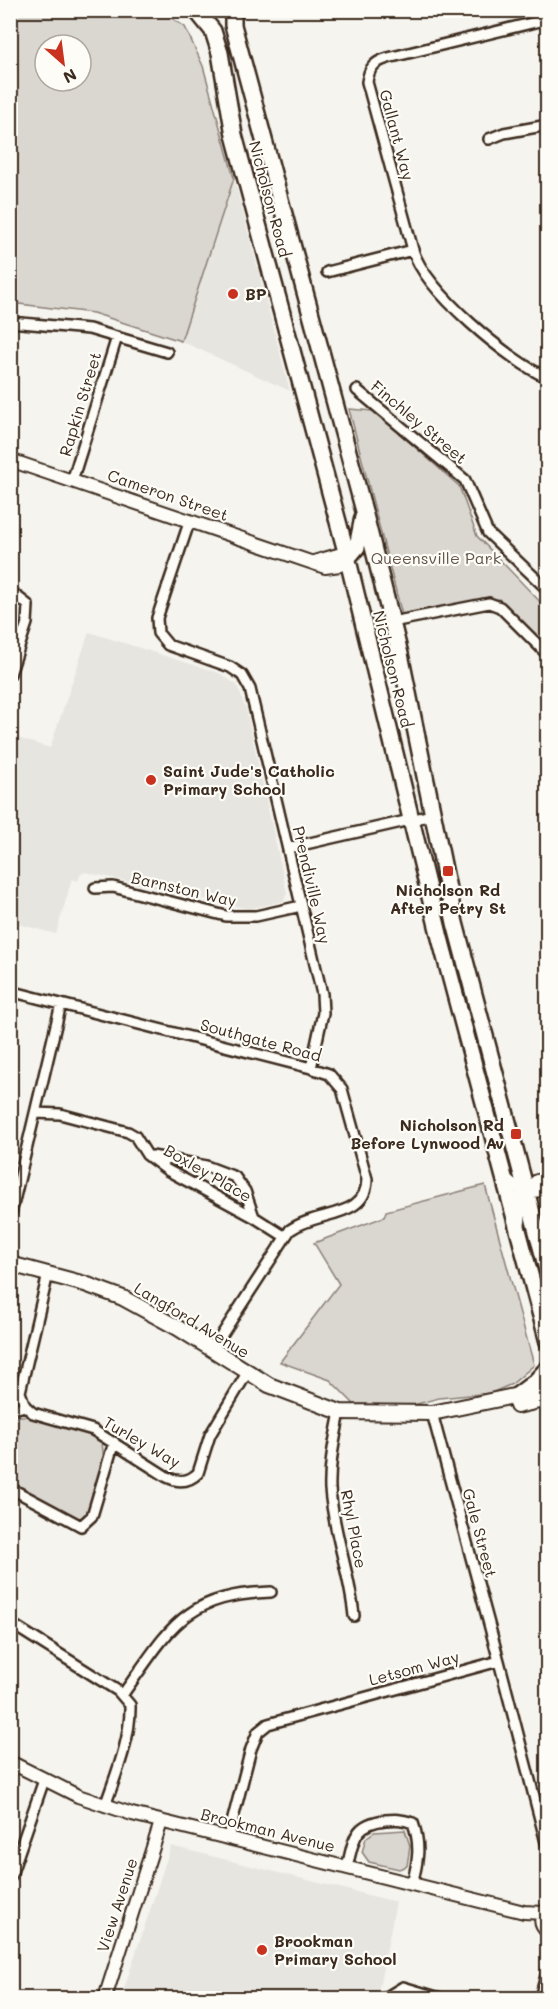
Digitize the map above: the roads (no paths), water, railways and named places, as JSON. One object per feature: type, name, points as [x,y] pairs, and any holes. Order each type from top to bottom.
[{"type":"main road","name":"Nicholson Road","points":[[196,10],[213,31],[219,47],[234,135],[347,559],[411,819],[548,1342]]},
{"type":"main road","name":"Nicholson Road","points":[[233,10],[233,25],[263,142],[392,622],[455,923],[548,1273]]},
{"type":"main road","points":[[347,559],[357,547],[364,511]]},
{"type":"main road","points":[[347,559],[361,560],[380,574]]},
{"type":"main road","name":"Langford Avenue","points":[[10,1264],[123,1298],[247,1373],[295,1397],[370,1420],[388,1422],[433,1417],[548,1399]]},
{"type":"main road","points":[[515,1397],[548,1368]]},
{"type":"main road","name":"Langford Avenue","points":[[433,1417],[548,1389]]},
{"type":"street","points":[[547,10],[548,18]]},
{"type":"street","name":"Gallant Way","points":[[413,250],[367,82],[375,62],[548,18]]},
{"type":"street","points":[[489,139],[504,133],[548,125]]},
{"type":"street","points":[[327,272],[413,250],[443,299],[487,337],[548,378]]},
{"type":"street","points":[[10,322],[89,329],[167,352]]},
{"type":"street","name":"Rapkin Street","points":[[72,481],[117,337]]},
{"type":"street","name":"Finchley Street","points":[[357,390],[465,480],[488,533],[548,590]]},
{"type":"street","name":"Cameron Street","points":[[10,460],[314,562],[338,555],[347,559]]},
{"type":"street","name":"Prendiville Way","points":[[190,520],[157,618],[158,633],[168,645],[230,667],[242,675],[250,689],[322,994],[323,1013],[311,1068]]},
{"type":"street","points":[[10,591],[28,605],[27,623],[10,674]]},
{"type":"street","points":[[392,622],[489,603],[500,607],[548,655]]},
{"type":"street","points":[[288,848],[432,815]]},
{"type":"street","name":"Barnston Way","points":[[95,888],[113,887],[226,916],[256,916],[301,906]]},
{"type":"street","name":"Southgate Road","points":[[10,991],[311,1068],[337,1080],[342,1089],[368,1179],[367,1192],[361,1202],[353,1207],[301,1222],[284,1236],[212,1350]]},
{"type":"street","points":[[10,1218],[61,1004]]},
{"type":"street","name":"Boxley Place","points":[[35,1113],[60,1114],[128,1132],[135,1136],[147,1155],[167,1170],[254,1217],[284,1236]]},
{"type":"street","name":"Boxley Place","points":[[147,1155],[206,1166],[235,1177],[245,1191],[254,1217]]},
{"type":"street","points":[[518,1233],[520,1198],[537,1181],[548,1179]]},
{"type":"street","points":[[505,1181],[525,1191],[548,1190]]},
{"type":"street","points":[[10,1410],[25,1406],[20,1392],[48,1274]]},
{"type":"street","name":"Turley Way","points":[[25,1406],[33,1413],[93,1430],[175,1481],[193,1479],[201,1467],[210,1435],[247,1373]]},
{"type":"street","name":"Rhyl Place","points":[[346,1413],[331,1461],[330,1490],[334,1522],[351,1589],[354,1616]]},
{"type":"street","name":"Gale Street","points":[[433,1417],[499,1661]]},
{"type":"street","points":[[10,1488],[81,1526],[92,1516],[114,1442]]},
{"type":"street","points":[[123,1694],[174,1624],[195,1608],[251,1593],[271,1592]]},
{"type":"street","points":[[10,1623],[123,1694],[130,1705],[130,1720],[105,1806]]},
{"type":"street","points":[[499,1661],[548,1850]]},
{"type":"street","name":"Letsom Way","points":[[228,1838],[251,1749],[258,1732],[268,1725],[499,1661]]},
{"type":"street","name":"Brookman Avenue","points":[[10,1762],[44,1780],[105,1806],[545,1919]]},
{"type":"street","points":[[10,1878],[44,1780]]},
{"type":"street","points":[[347,1867],[356,1835],[362,1826],[371,1822],[400,1818],[412,1822],[419,1839],[418,1861],[412,1884]]},
{"type":"street","name":"View Avenue","points":[[105,1998],[161,1822]]},
{"type":"street","points":[[540,1998],[548,1968]]},
{"type":"street","points":[[385,1998],[403,1988],[440,1998]]},
{"type":"place","name":"BP","points":[[233,294]]},
{"type":"place","name":"Saint Jude's Catholic Primary School","points":[[151,780]]},
{"type":"place","name":"Nicholson Rd After Petry St","points":[[448,871]]},
{"type":"place","name":"Nicholson Rd Before Lynwood Av","points":[[516,1134]]},
{"type":"place","name":"Brookman Primary School","points":[[262,1950]]},
{"type":"park label","name":"Queensville Park","points":[[436,558]]}]
